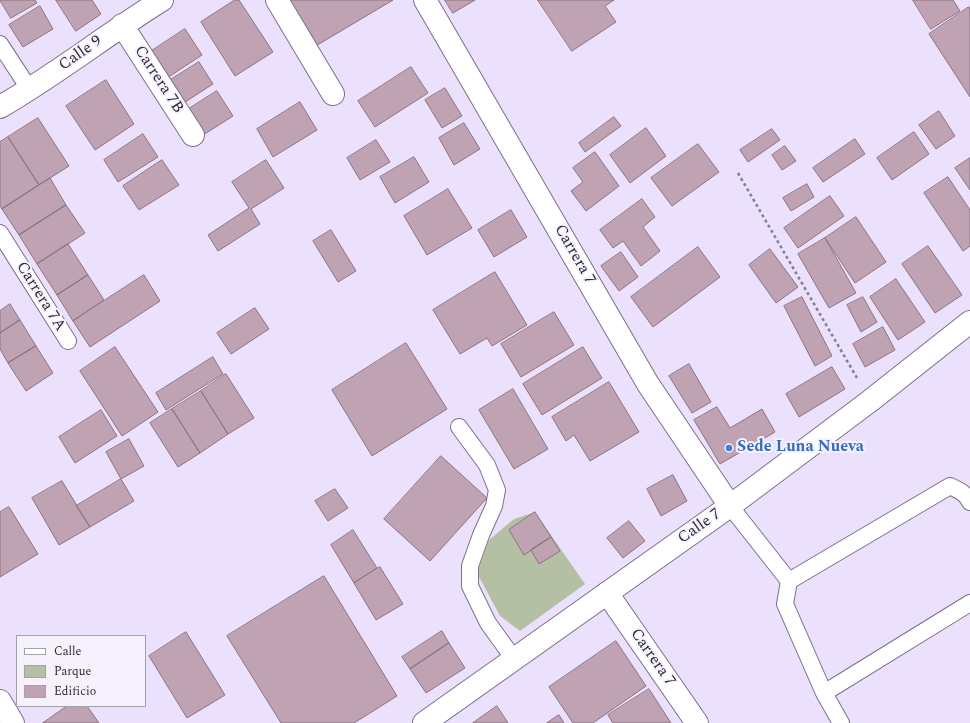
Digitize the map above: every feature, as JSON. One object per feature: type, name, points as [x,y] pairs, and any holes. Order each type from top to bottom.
[{"type":"street","name":"Calle 9","points":[[0,107],[30,90],[122,25],[162,0]]},
{"type":"street","points":[[277,0],[333,94]]},
{"type":"street","name":"Carrera 7","points":[[425,0],[648,384],[730,506]]},
{"type":"street","name":"Carrera 7B","points":[[122,25],[193,135]]},
{"type":"street","name":"Calle 7","points":[[424,723],[730,506],[870,401],[970,322]]},
{"type":"street","name":"Carrera 7","points":[[608,593],[697,723]]},
{"type":"street","points":[[0,701],[13,723]]},
{"type":"lane","points":[[0,44],[30,90]]},
{"type":"lane","name":"Carrera 7A","points":[[0,233],[68,341]]},
{"type":"lane","points":[[459,427],[487,465],[497,490],[494,506],[481,535],[470,566],[470,586],[488,623],[514,659]]},
{"type":"lane","points":[[789,581],[950,486],[961,491],[970,502]]},
{"type":"lane","points":[[730,506],[789,581],[785,604],[824,693],[841,723]]},
{"type":"lane","points":[[824,693],[970,603]]},
{"type":"path","points":[[738,173],[870,401]]},
{"type":"green space","points":[[535,512],[585,584],[520,631],[500,616],[477,573],[489,540],[514,519]]},
{"type":"building","points":[[0,0],[35,0],[37,3],[11,18]]},
{"type":"building","points":[[56,0],[92,0],[101,14],[76,31]]},
{"type":"building","points":[[235,0],[239,0],[273,52],[235,76],[201,22]]},
{"type":"building","points":[[280,0],[393,0],[309,50]]},
{"type":"building","points":[[445,0],[475,0],[453,13]]},
{"type":"building","points":[[538,0],[614,0],[605,6],[616,22],[572,51]]},
{"type":"building","points":[[913,0],[953,0],[960,11],[931,29]]},
{"type":"building","points":[[40,6],[53,29],[23,47],[9,25]]},
{"type":"building","points":[[969,7],[970,9],[970,97],[929,34]]},
{"type":"building","points":[[185,29],[202,55],[164,80],[147,54]]},
{"type":"building","points":[[199,62],[213,84],[179,106],[164,84]]},
{"type":"building","points":[[411,67],[428,93],[375,127],[358,101]]},
{"type":"building","points":[[106,80],[134,124],[95,150],[66,106]]},
{"type":"building","points":[[445,88],[462,116],[442,128],[425,100]]},
{"type":"building","points":[[217,91],[233,116],[200,137],[184,112]]},
{"type":"building","points":[[300,102],[317,130],[273,157],[257,129]]},
{"type":"building","points":[[939,111],[955,136],[936,149],[919,125]]},
{"type":"building","points":[[614,117],[621,126],[585,152],[579,143]]},
{"type":"building","points":[[38,118],[69,166],[39,185],[8,137]]},
{"type":"building","points":[[464,123],[480,149],[454,165],[439,138]]},
{"type":"building","points":[[646,128],[666,156],[630,183],[610,155]]},
{"type":"building","points":[[772,129],[780,140],[748,162],[740,150]]},
{"type":"building","points":[[914,132],[929,154],[892,180],[877,158]]},
{"type":"building","points":[[143,134],[158,157],[118,182],[104,160]]},
{"type":"building","points":[[8,137],[39,185],[2,209],[0,206],[0,142]]},
{"type":"building","points":[[855,139],[865,154],[823,182],[813,168]]},
{"type":"building","points":[[376,140],[390,162],[360,180],[347,158]]},
{"type":"building","points":[[698,144],[719,172],[672,206],[651,178]]},
{"type":"building","points":[[785,146],[796,161],[782,170],[772,155]]},
{"type":"building","points":[[595,152],[619,186],[586,211],[571,191],[583,182],[573,168]]},
{"type":"building","points":[[414,157],[429,182],[395,203],[380,177]]},
{"type":"building","points":[[970,158],[970,190],[955,168]]},
{"type":"building","points":[[162,160],[179,185],[139,210],[123,186]]},
{"type":"building","points":[[266,160],[284,188],[251,209],[260,224],[218,251],[208,235],[249,208],[232,182]]},
{"type":"building","points":[[948,177],[970,210],[970,246],[963,251],[924,193]]},
{"type":"building","points":[[50,178],[66,205],[19,235],[2,209]]},
{"type":"building","points":[[807,184],[814,197],[791,211],[783,198]]},
{"type":"building","points":[[448,189],[472,228],[427,255],[404,216]]},
{"type":"building","points":[[830,196],[844,216],[798,248],[784,228]]},
{"type":"building","points":[[642,199],[655,217],[643,227],[660,251],[641,266],[623,241],[613,248],[600,230]]},
{"type":"building","points":[[66,205],[85,233],[37,264],[19,235]]},
{"type":"building","points":[[511,210],[527,237],[494,257],[478,230]]},
{"type":"building","points":[[856,217],[886,262],[855,283],[825,238]]},
{"type":"building","points":[[331,230],[356,271],[338,282],[313,241]]},
{"type":"building","points":[[825,238],[856,293],[829,308],[798,254]]},
{"type":"building","points":[[68,244],[88,275],[57,295],[37,264]]},
{"type":"building","points":[[928,246],[962,295],[935,313],[902,264]]},
{"type":"building","points":[[698,247],[720,277],[653,327],[631,297]]},
{"type":"building","points":[[770,249],[798,287],[776,303],[749,265]]},
{"type":"building","points":[[621,252],[638,277],[619,291],[601,266]]},
{"type":"building","points":[[495,272],[527,325],[492,346],[487,338],[460,354],[433,310]]},
{"type":"building","points":[[88,275],[104,300],[73,321],[57,295]]},
{"type":"building","points":[[144,275],[160,301],[90,347],[73,321]]},
{"type":"building","points":[[896,279],[925,322],[898,340],[870,297]]},
{"type":"building","points":[[802,297],[832,356],[815,366],[784,306]]},
{"type":"building","points":[[863,297],[877,322],[861,332],[847,305]]},
{"type":"building","points":[[10,304],[20,320],[0,333],[0,311]]},
{"type":"building","points":[[255,308],[269,329],[231,354],[217,333]]},
{"type":"building","points":[[554,312],[574,345],[521,377],[501,344]]},
{"type":"building","points":[[20,320],[36,346],[8,363],[0,349],[0,333]]},
{"type":"building","points":[[883,327],[895,350],[865,367],[853,344]]},
{"type":"building","points":[[406,343],[447,409],[372,456],[332,390]]},
{"type":"building","points":[[36,346],[53,373],[26,391],[8,363]]},
{"type":"building","points":[[115,347],[158,412],[122,436],[80,371]]},
{"type":"building","points":[[583,347],[602,378],[542,415],[523,384]]},
{"type":"building","points":[[213,357],[223,374],[166,410],[156,393]]},
{"type":"building","points":[[689,364],[711,402],[692,413],[669,376]]},
{"type":"building","points":[[832,367],[845,389],[799,417],[786,394]]},
{"type":"building","points":[[226,374],[254,418],[228,434],[201,391]]},
{"type":"building","points":[[609,382],[639,432],[590,461],[574,435],[566,441],[552,417]]},
{"type":"building","points":[[513,389],[548,449],[514,469],[479,410]]},
{"type":"building","points":[[201,391],[228,434],[200,453],[172,409]]},
{"type":"building","name":"Sede Luna Nueva","points":[[717,407],[730,428],[762,409],[775,432],[720,464],[694,420]]},
{"type":"building","points":[[172,409],[200,453],[178,467],[150,423]]},
{"type":"building","points":[[101,410],[117,436],[75,463],[59,437]]},
{"type":"building","points":[[129,439],[144,466],[121,479],[106,452]]},
{"type":"building","points":[[441,456],[487,498],[430,561],[384,519]]},
{"type":"building","points":[[673,475],[687,501],[661,516],[647,489]]},
{"type":"building","points":[[121,479],[134,501],[90,527],[76,506]]},
{"type":"building","points":[[62,481],[90,527],[59,545],[32,498]]},
{"type":"building","points":[[335,489],[348,508],[328,521],[315,501]]},
{"type":"building","points":[[9,507],[38,554],[0,577],[0,512]]},
{"type":"building","points":[[535,512],[551,537],[524,555],[509,530]]},
{"type":"building","points":[[629,521],[645,541],[623,558],[607,538]]},
{"type":"building","points":[[353,530],[377,568],[354,583],[331,545]]},
{"type":"building","points":[[551,537],[560,551],[539,564],[531,550]]},
{"type":"building","points":[[380,567],[403,604],[376,620],[354,583]]},
{"type":"building","points":[[324,576],[397,696],[354,723],[281,723],[227,636]]},
{"type":"building","points":[[442,631],[449,643],[410,669],[402,657]]},
{"type":"building","points":[[186,632],[225,695],[187,718],[149,656]]},
{"type":"building","points":[[616,641],[646,686],[593,723],[573,723],[549,687]]},
{"type":"building","points":[[449,643],[465,668],[426,693],[410,669]]},
{"type":"building","points":[[649,689],[671,723],[613,723],[608,715]]},
{"type":"building","points":[[497,706],[508,723],[473,723]]},
{"type":"building","points":[[66,707],[88,707],[99,723],[43,723]]},
{"type":"building","points":[[559,715],[564,723],[547,723]]},
{"type":"place","name":"Sede Luna Nueva","points":[[729,448]]}]
